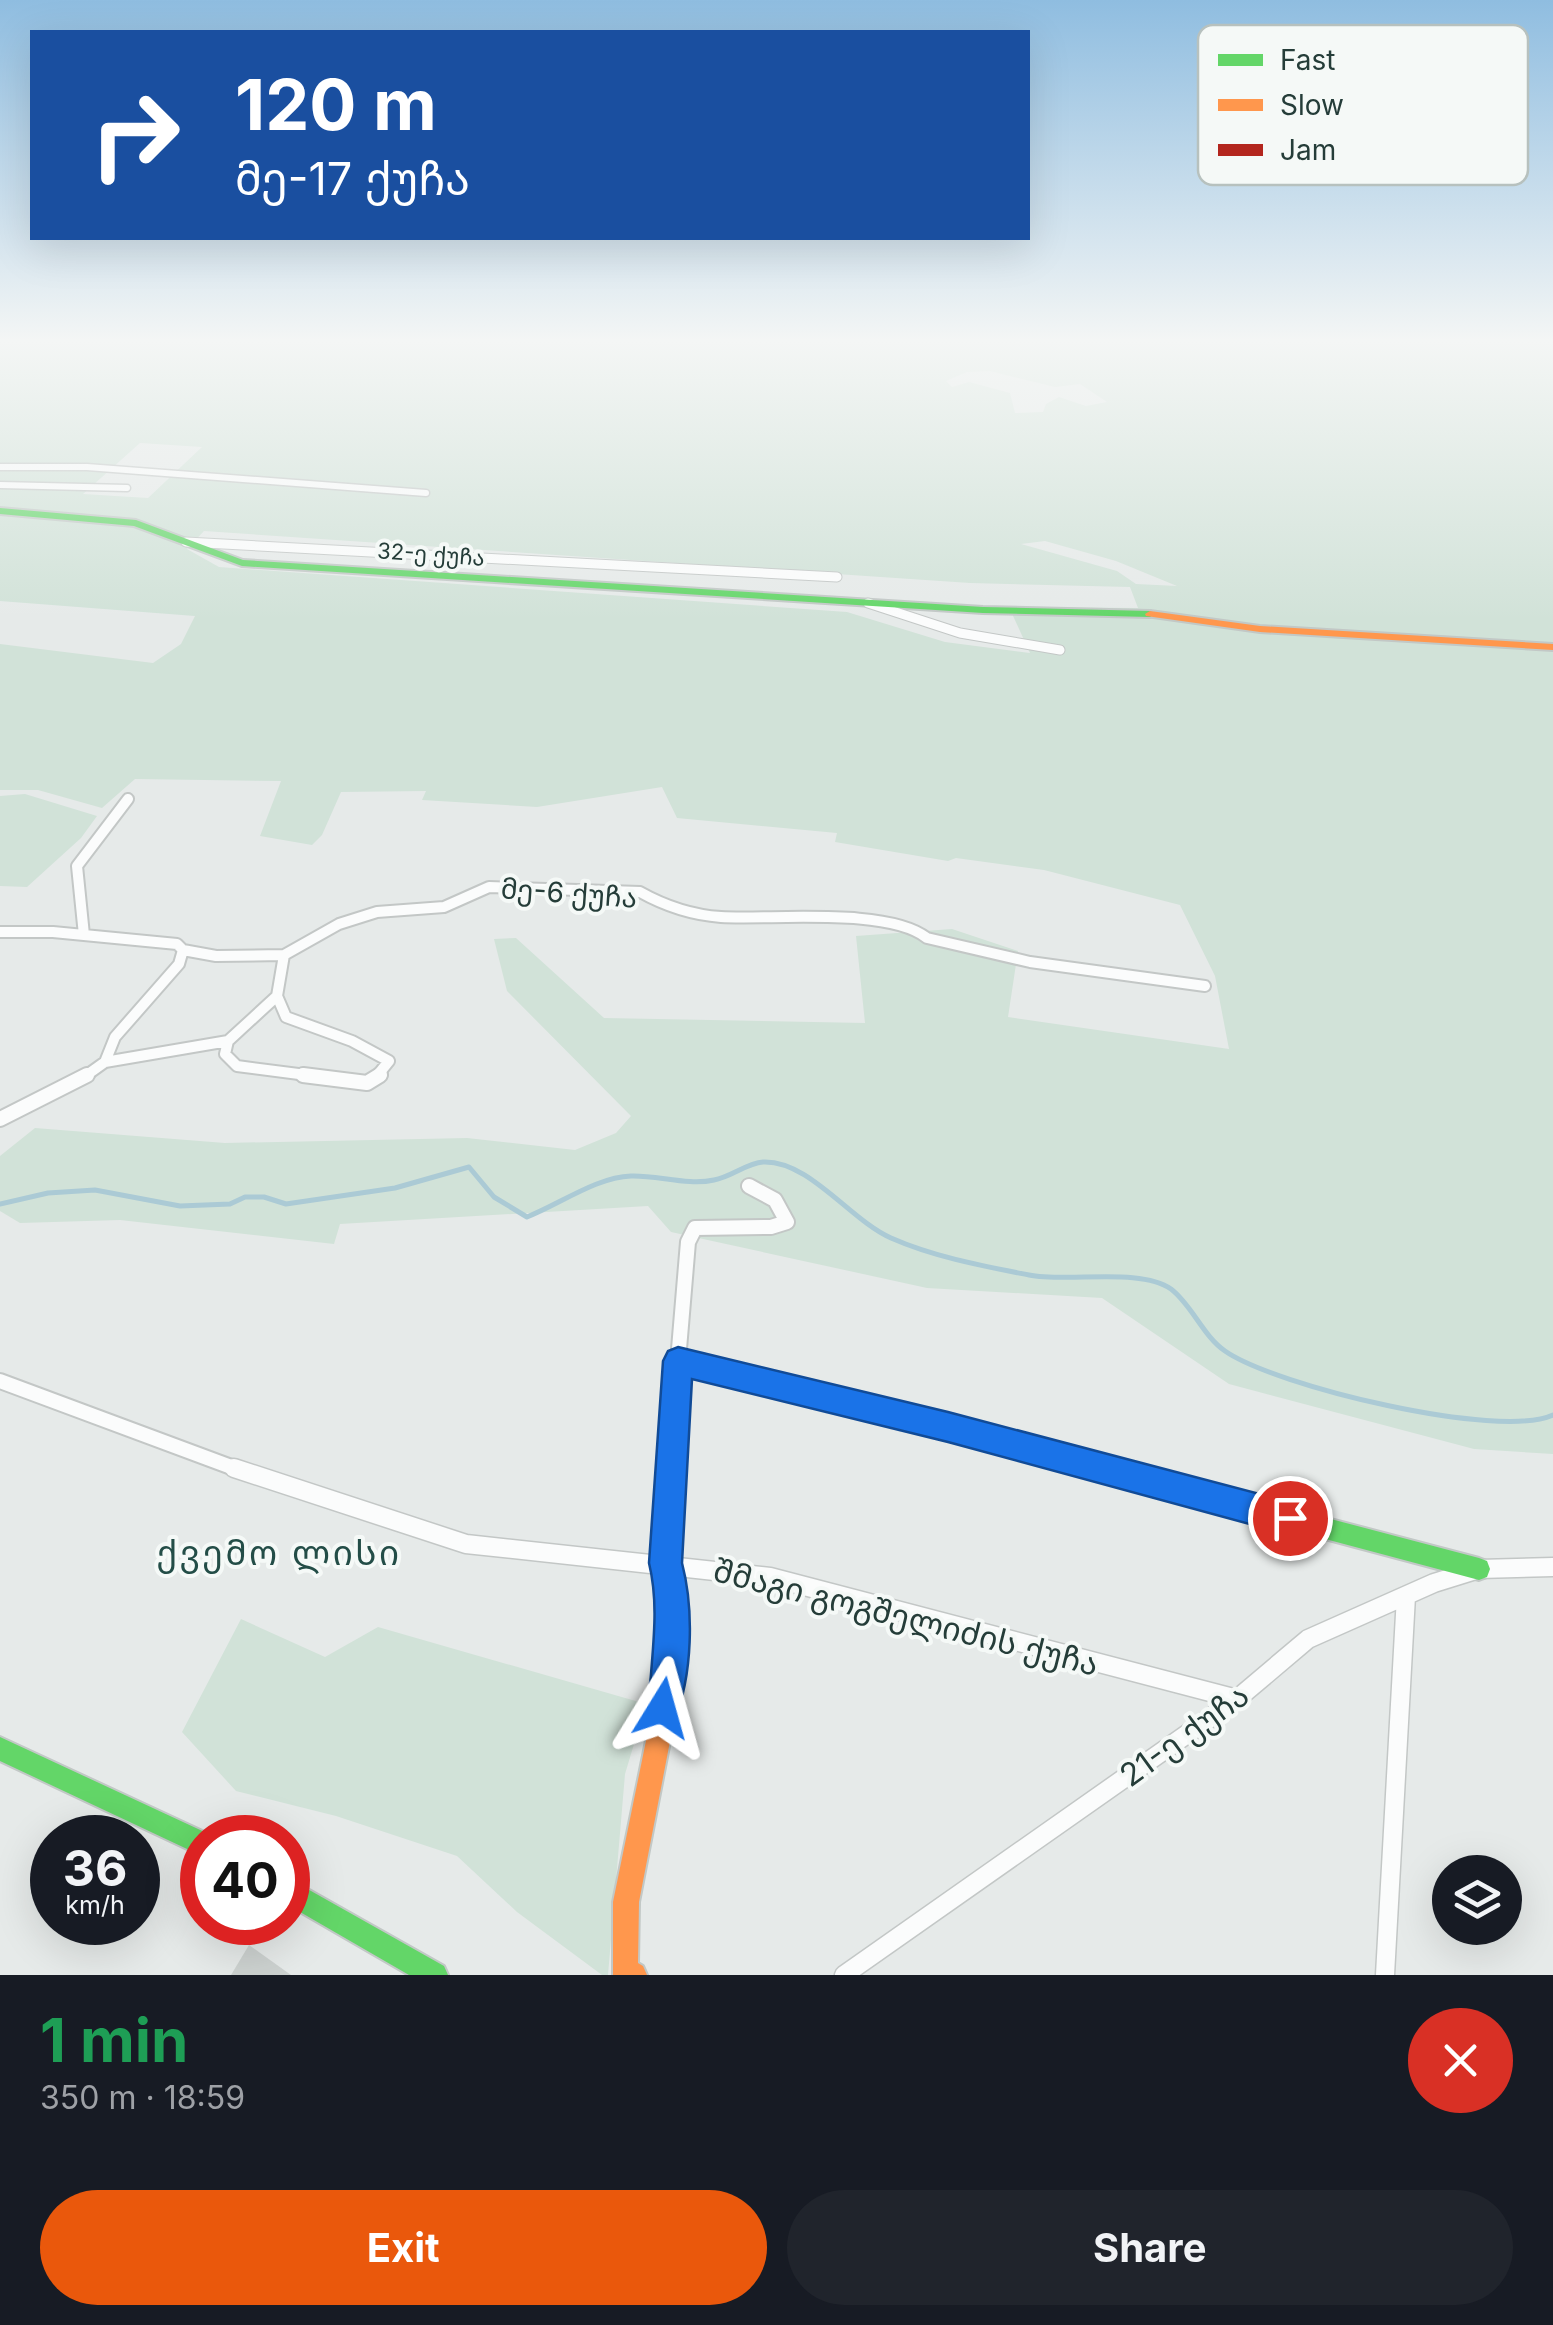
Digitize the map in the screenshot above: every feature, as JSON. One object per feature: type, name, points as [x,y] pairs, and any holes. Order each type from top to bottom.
[{"type":"street","points":[[0,467],[87,467],[426,492]]},
{"type":"street","points":[[0,486],[127,488]]},
{"type":"street","name":"32-ე ქუჩა","points":[[0,511],[125,520],[160,530],[211,556],[242,563],[983,610],[1137,612],[1260,630],[1403,635],[1553,648]]},
{"type":"street","points":[[182,542],[837,578]]},
{"type":"street","points":[[868,603],[960,632],[1060,650]]},
{"type":"street","points":[[84,935],[77,866],[128,800]]},
{"type":"street","name":"მე-6 ქუჩა","points":[[0,932],[177,944],[183,950],[216,956],[284,955],[339,924],[414,907],[444,907],[489,887],[640,892],[662,904],[718,917],[843,916],[917,930],[927,938],[1017,962],[1205,986]]},
{"type":"street","points":[[105,1062],[115,1036],[179,964],[183,950]]},
{"type":"street","points":[[277,996],[228,1041],[224,1054],[237,1066],[367,1083],[380,1076],[389,1061],[344,1036],[286,1017],[277,996],[284,955]]},
{"type":"street","points":[[0,1119],[71,1086],[105,1062],[228,1041]]},
{"type":"street","points":[[634,1975],[625,1971],[625,1907],[668,1681],[673,1591],[665,1563],[688,1242],[695,1228],[771,1227],[788,1222],[775,1200],[749,1186]]},
{"type":"street","points":[[678,1361],[948,1427],[1480,1569]]},
{"type":"street","name":"შმაგი გოგშელიძის ქუჩა","points":[[0,1381],[184,1452],[466,1544],[770,1577],[1237,1700]]},
{"type":"street","name":"21-ე ქუჩა","points":[[844,1975],[1237,1700],[1308,1638],[1480,1569],[1553,1567]]},
{"type":"street","points":[[1385,1975],[1406,1596]]},
{"type":"street","points":[[0,1748],[180,1834]]},
{"type":"street","points":[[310,1904],[435,1975]]},
{"type":"green space","points":[[0,436],[1553,436],[1553,1454],[1474,1449],[1229,1384],[1102,1298],[927,1288],[671,1232],[648,1206],[340,1224],[334,1244],[120,1220],[20,1223],[0,1211],[0,1156],[35,1128],[225,1143],[467,1138],[575,1150],[616,1133],[631,1116],[507,991],[494,939],[516,938],[604,1018],[865,1023],[856,936],[952,929],[1018,951],[1008,1017],[1229,1049],[1215,976],[1180,905],[1044,870],[956,858],[948,861],[835,842],[837,833],[677,818],[662,787],[537,807],[422,800],[426,791],[341,792],[322,835],[312,845],[260,836],[281,781],[135,779],[102,808],[38,790],[0,790],[0,644],[153,663],[181,644],[195,616],[0,601]],"holes":[[[140,443],[202,447],[148,498],[83,494]],[[204,531],[970,583],[1130,587],[1138,608],[1009,607],[1030,653],[945,642],[847,612],[219,567],[187,549]],[[1045,541],[1116,561],[1177,586],[1136,584],[1117,571],[1021,544]]]},
{"type":"green space","points":[[25,794],[97,816],[81,838],[27,887],[0,886],[0,796]]},
{"type":"green space","points":[[241,1619],[325,1657],[378,1627],[646,1704],[625,1774],[608,1975],[602,1975],[517,1912],[457,1856],[336,1816],[236,1791],[182,1732]]},
{"type":"building","points":[[249,1945],[291,1975],[231,1975]]},
{"type":"waterway","points":[[0,1204],[48,1193],[95,1190],[180,1206],[230,1204],[245,1197],[264,1197],[286,1204],[395,1188],[469,1167],[494,1197],[527,1217],[618,1178],[641,1176],[704,1182],[757,1163],[780,1164],[813,1180],[876,1229],[924,1251],[1029,1275],[1122,1277],[1158,1282],[1178,1296],[1225,1351],[1290,1379],[1388,1406],[1439,1415],[1525,1421],[1553,1415]]},
{"type":"traffic: fast","points":[[0,511],[136,523],[242,563],[983,610],[1150,614]]},
{"type":"traffic: fast","points":[[863,1406],[1479,1569]]},
{"type":"traffic: fast","points":[[0,1749],[180,1834]]},
{"type":"traffic: fast","points":[[310,1904],[435,1975]]},
{"type":"traffic: slow","points":[[1150,614],[1260,629],[1553,647]]},
{"type":"traffic: slow","points":[[634,1975],[625,1971],[626,1902],[660,1731],[671,1641],[671,1600],[665,1563],[672,1461]]},
{"type":"traffic: jam","points":[[672,1461],[678,1361],[863,1406]]},
{"type":"district","name":"ქვემო ლისი","points":[[279,1552]]},
{"type":"route","points":[[662,1708],[668,1681],[673,1591],[665,1563],[678,1361],[948,1427],[1290,1518]]}]
